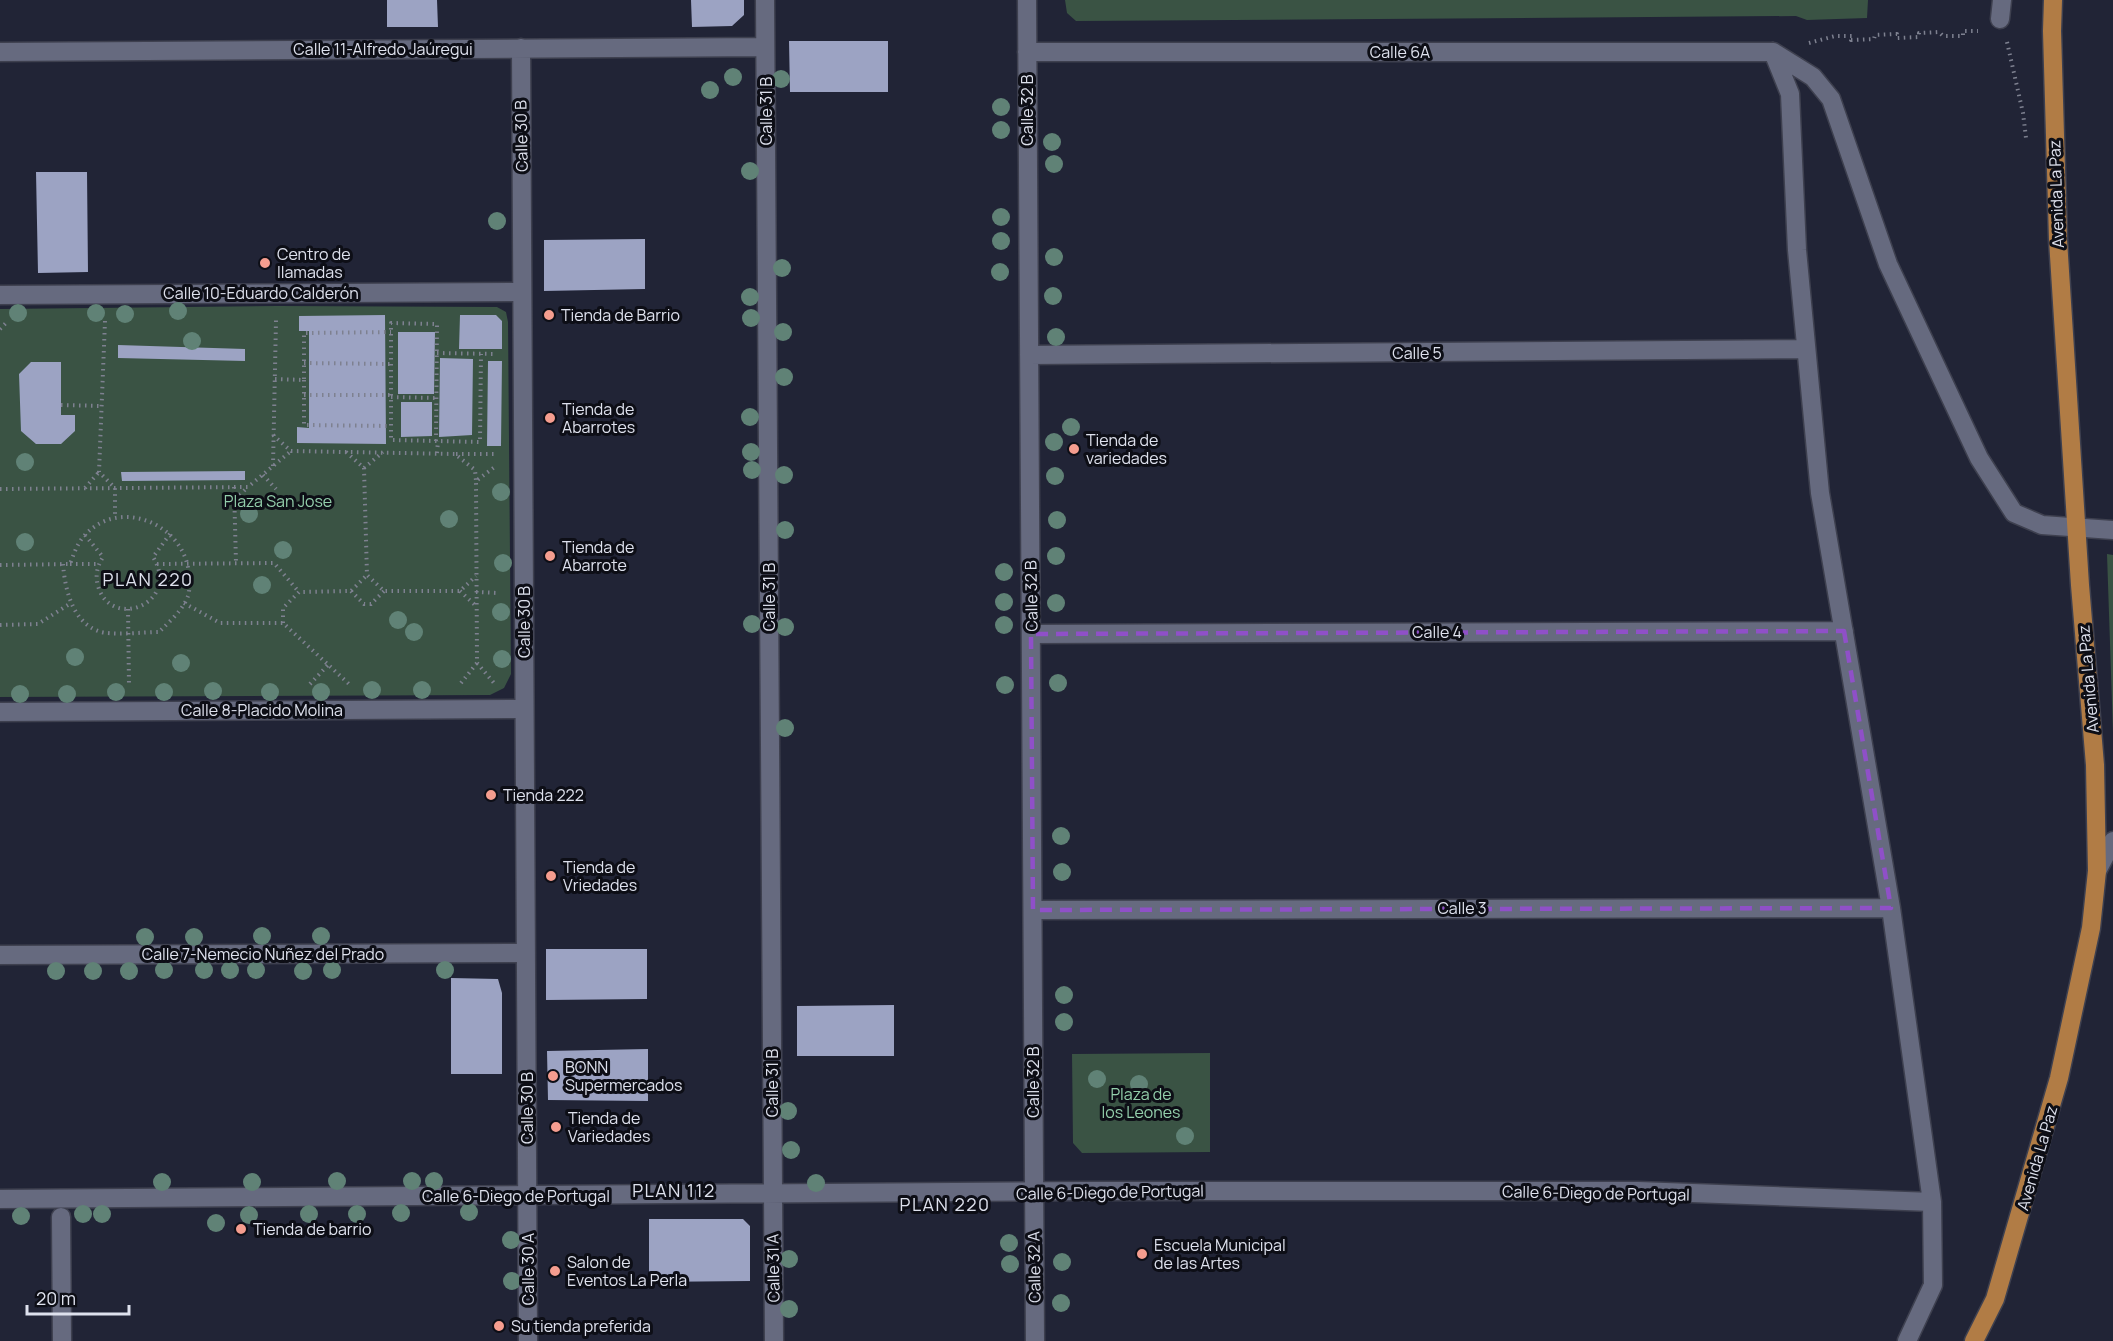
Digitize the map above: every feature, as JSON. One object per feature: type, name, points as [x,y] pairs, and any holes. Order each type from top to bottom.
[{"type":"main road","name":"Avenida La Paz","points":[[1974,1341],[1995,1299],[2059,1078],[2091,928],[2097,871],[2095,765],[2076,529],[2058,240],[2052,32],[2054,0]]},
{"type":"street","name":"Calle 31 B","points":[[765,0],[772,1195]]},
{"type":"street","name":"Calle 32 B","points":[[1027,0],[1033,1192]]},
{"type":"street","points":[[2002,0],[2003,25]]},
{"type":"street","name":"Calle 11-Alfredo Jaúregui","points":[[0,52],[765,47]]},
{"type":"street","name":"Calle 30 B","points":[[521,48],[528,1196]]},
{"type":"street","name":"Calle 6A","points":[[1027,52],[1773,52]]},
{"type":"street","points":[[1773,52],[1813,76],[1831,99],[1888,264],[1979,458],[2014,513],[2042,525],[2113,530]]},
{"type":"street","points":[[1773,52],[1790,94],[1797,250],[1820,493],[1891,908],[1932,1202],[1933,1285],[1907,1341]]},
{"type":"street","name":"Calle 10-Eduardo Calderón","points":[[0,295],[522,292]]},
{"type":"street","name":"Calle 5","points":[[1029,355],[1805,349]]},
{"type":"street","name":"Calle 4","points":[[1031,634],[1844,631]]},
{"type":"street","name":"Calle 8-Placido Molina","points":[[0,712],[524,709]]},
{"type":"street","points":[[2097,871],[2113,841]]},
{"type":"street","name":"Calle 3","points":[[1033,910],[1891,908]]},
{"type":"street","name":"Calle 7-Nemecio Nuñez del Prado","points":[[0,955],[526,953]]},
{"type":"street","name":"Calle 6-Diego de Portugal","points":[[0,1198],[1638,1191],[1932,1202]]},
{"type":"street","name":"Calle 32 A","points":[[1033,1192],[1035,1341]]},
{"type":"street","name":"Calle 31 A","points":[[772,1195],[774,1341]]},
{"type":"street","name":"Calle 30 A","points":[[528,1196],[528,1341]]},
{"type":"street","points":[[61,1217],[62,1341]]},
{"type":"path","points":[[2003,25],[2026,138]]},
{"type":"path","points":[[1835,36],[1852,36],[1851,40],[1874,39],[1875,35],[1897,34],[1897,38],[1919,37],[1919,33],[1939,32],[1943,36],[1980,31]]},
{"type":"path","points":[[273,466],[276,318]]},
{"type":"path","points":[[86,488],[99,472],[105,319]]},
{"type":"path","points":[[437,453],[437,441],[436,398],[436,353],[437,324],[391,323],[391,440],[437,441],[480,442],[481,354]]},
{"type":"path","points":[[391,332],[304,333],[304,425],[392,426]]},
{"type":"path","points":[[436,353],[502,355]]},
{"type":"path","points":[[304,363],[392,364]]},
{"type":"path","points":[[274,380],[304,380]]},
{"type":"path","points":[[304,395],[436,398]]},
{"type":"path","points":[[61,405],[102,406]]},
{"type":"path","points":[[273,435],[291,451],[437,453],[505,457],[476,481]]},
{"type":"path","points":[[234,499],[291,451]]},
{"type":"path","points":[[346,452],[364,468],[367,575],[384,591],[460,591],[476,576]]},
{"type":"path","points":[[364,468],[383,452]]},
{"type":"path","points":[[455,454],[475,470],[476,481],[477,663],[460,684]]},
{"type":"path","points":[[99,472],[115,488],[115,518]]},
{"type":"path","points":[[263,475],[276,489]]},
{"type":"path","points":[[234,487],[236,563]]},
{"type":"path","points":[[0,489],[248,487]]},
{"type":"path","points":[[63,564],[64,585],[70,603],[83,620],[99,632],[159,632],[173,619],[189,595],[189,563],[179,543],[164,528],[141,518],[115,518],[85,535],[70,564]]},
{"type":"path","points":[[85,535],[103,557],[96,573],[101,594],[116,607],[128,609],[147,604],[154,596],[161,577],[153,557],[170,534]]},
{"type":"path","points":[[157,564],[274,563],[299,592]]},
{"type":"path","points":[[0,565],[99,564]]},
{"type":"path","points":[[283,623],[283,608],[299,592],[351,591],[367,575]]},
{"type":"path","points":[[351,591],[364,604],[371,604],[384,591]]},
{"type":"path","points":[[460,591],[476,606]]},
{"type":"path","points":[[476,592],[499,593]]},
{"type":"path","points":[[0,625],[38,624],[70,603]]},
{"type":"path","points":[[184,603],[219,623],[283,623],[349,684]]},
{"type":"path","points":[[128,609],[129,685]]},
{"type":"path","points":[[477,663],[501,690]]},
{"type":"path","points":[[309,684],[328,665]]},
{"type":"highlighted area","points":[[1844,631],[1891,908],[1033,910],[1031,634]]},
{"type":"green space","points":[[1065,0],[1868,0],[1867,18],[1807,20],[1796,16],[1076,21],[1067,13]]},
{"type":"green space","name":"Plaza San Jose","points":[[277,306],[497,307],[506,312],[508,322],[511,674],[504,688],[490,695],[0,697],[0,309]]},
{"type":"green space","points":[[2107,554],[2113,555],[2113,733]]},
{"type":"green space","name":"Plaza de los Leones","points":[[1210,1053],[1210,1152],[1082,1153],[1073,1143],[1072,1054]]},
{"type":"building","points":[[387,0],[437,0],[438,27],[387,27]]},
{"type":"building","points":[[691,0],[744,0],[744,15],[732,26],[692,27]]},
{"type":"building","points":[[789,41],[888,41],[888,92],[790,92]]},
{"type":"building","points":[[36,172],[87,172],[88,272],[38,273]]},
{"type":"building","points":[[645,239],[645,289],[544,291],[544,240]]},
{"type":"building","points":[[385,315],[386,444],[297,443],[297,427],[309,428],[309,331],[299,331],[299,316]]},
{"type":"building","points":[[460,315],[496,315],[502,321],[502,349],[459,349]]},
{"type":"building","points":[[398,332],[435,332],[434,394],[398,394]]},
{"type":"building","points":[[118,345],[245,349],[245,361],[118,358]]},
{"type":"building","points":[[440,358],[473,359],[472,435],[439,437]]},
{"type":"building","points":[[488,361],[502,361],[501,446],[487,446]]},
{"type":"building","points":[[31,362],[61,362],[61,415],[75,415],[75,431],[61,444],[36,444],[21,431],[19,374]]},
{"type":"building","points":[[401,402],[432,402],[432,436],[401,437]]},
{"type":"building","points":[[245,471],[245,480],[122,481],[121,472]]},
{"type":"building","points":[[546,949],[647,949],[647,999],[546,1000]]},
{"type":"building","points":[[451,978],[498,979],[502,993],[502,1074],[451,1074]]},
{"type":"building","points":[[894,1005],[894,1056],[797,1056],[797,1006]]},
{"type":"building","points":[[648,1049],[648,1101],[548,1100],[547,1051]]},
{"type":"building","points":[[649,1219],[743,1219],[750,1226],[750,1281],[649,1282]]},
{"type":"place","name":"Centro de llamadas","points":[[265,263]]},
{"type":"place","name":"Tienda de Barrio","points":[[549,315]]},
{"type":"place","name":"Tienda de Abarrotes","points":[[550,418]]},
{"type":"place","name":"Tienda de variedades","points":[[1074,449]]},
{"type":"place","name":"Tienda de Abarrote","points":[[550,556]]},
{"type":"place","name":"Tienda 222","points":[[491,795]]},
{"type":"place","name":"Tienda de Vriedades","points":[[551,876]]},
{"type":"place","name":"BONN Supermercados","points":[[553,1076]]},
{"type":"place","name":"Tienda de Variedades","points":[[556,1127]]},
{"type":"place","name":"Tienda de barrio","points":[[241,1229]]},
{"type":"place","name":"Escuela Municipal de las Artes","points":[[1142,1254]]},
{"type":"place","name":"Salon de Eventos La Perla","points":[[555,1271]]},
{"type":"place","name":"Su tienda preferida","points":[[499,1326]]},
{"type":"district","name":"PLAN 220","points":[[148,580]]},
{"type":"district","name":"PLAN 112","points":[[674,1191]]},
{"type":"district","name":"PLAN 220","points":[[945,1205]]}]
